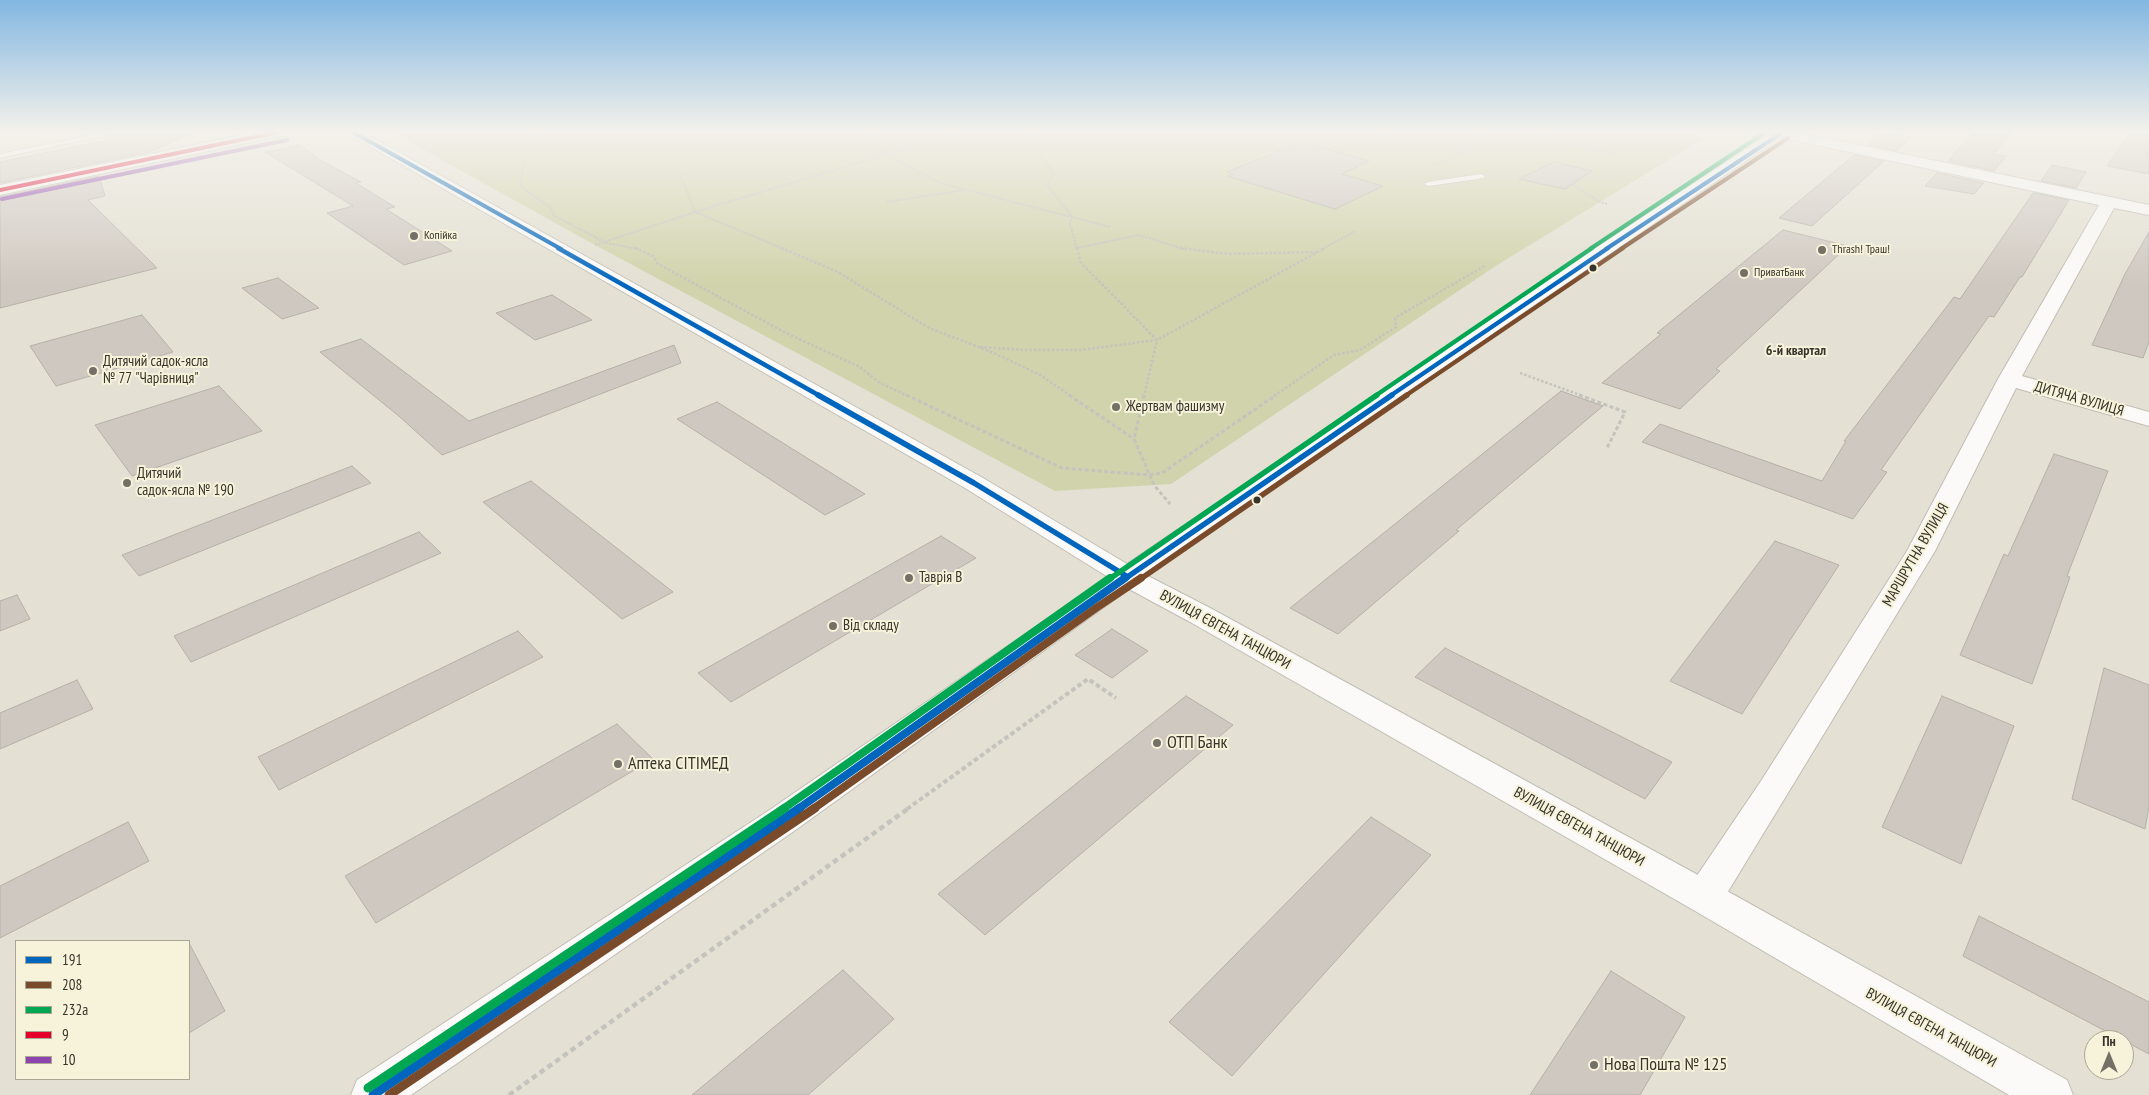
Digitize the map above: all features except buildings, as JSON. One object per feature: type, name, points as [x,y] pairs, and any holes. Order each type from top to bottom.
[{"type":"street","points":[[0,190],[38,182]]},
{"type":"street","name":"ВУЛИЦЯ ЄВГЕНА ТАНЦЮРИ","points":[[441,182],[974,483],[1128,577],[1219,625],[1704,897],[2051,1095]]},
{"type":"street","points":[[373,1095],[784,819],[1128,577],[1703,182]]},
{"type":"street","points":[[2015,182],[2149,210]]},
{"type":"street","name":"МАРШРУТНА ВУЛИЦЯ","points":[[1704,897],[1773,790],[1921,551],[2009,379],[2109,202]]},
{"type":"street","name":"ДИТЯЧА ВУЛИЦЯ","points":[[2009,379],[2149,419]]},
{"type":"lane","points":[[1428,184],[1441,182]]},
{"type":"path","points":[[521,182],[520,186],[551,208],[553,214],[604,242],[635,248],[653,256],[658,264],[786,333],[860,366],[880,382],[1062,468],[1149,475],[1162,473],[1334,355],[1360,350],[1396,327],[1395,318],[1486,264]]},
{"type":"path","points":[[683,182],[695,212],[838,272],[929,328],[994,353],[1040,374],[1134,439],[1154,485],[1170,504]]},
{"type":"path","points":[[568,254],[793,182]]},
{"type":"path","points":[[938,182],[1110,227]]},
{"type":"path","points":[[1049,182],[1047,185],[1072,216]]},
{"type":"path","points":[[1572,184],[1600,202],[1607,204]]},
{"type":"path","points":[[886,202],[968,190]]},
{"type":"path","points":[[1072,216],[1070,224],[1081,263],[1157,340]]},
{"type":"path","points":[[973,346],[1026,350],[1080,350],[1157,340],[1356,231]]},
{"type":"path","points":[[1077,248],[1139,235],[1186,250],[1229,254],[1319,252]]},
{"type":"path","points":[[1134,439],[1157,340]]},
{"type":"path","points":[[1520,373],[1625,412],[1607,448]]},
{"type":"path","points":[[508,1095],[1088,679],[1116,698]]},
{"type":"green space","points":[[482,182],[1632,182],[1494,267],[1171,484],[1055,491],[595,245]]},
{"type":"transit line","name":"9","points":[[0,190],[38,182]]},
{"type":"transit line","name":"10","points":[[2,199],[84,182]]},
{"type":"transit line","name":"191","points":[[441,182],[974,483],[1128,577]]},
{"type":"transit line","name":"232а","points":[[368,1088],[779,812],[1086,594],[1171,538],[1499,310],[1690,182]]},
{"type":"transit line","name":"191","points":[[373,1095],[784,819],[1091,601],[1176,545],[1504,317],[1707,182]]},
{"type":"transit line","name":"208","points":[[389,1095],[789,826],[1096,608],[1181,552],[1509,324],[1722,182]]},
{"type":"place","name":"Копійка","points":[[414,236]]},
{"type":"place","name":"Thrash! Траш!","points":[[1822,250]]},
{"type":"place","name":"ПриватБанк","points":[[1744,273]]},
{"type":"place","name":"Дитячий садок-ясла № 77 \"Чарівниця\"","points":[[93,371]]},
{"type":"place","name":"Жертвам фашизму","points":[[1116,407]]},
{"type":"place","name":"Дитячий садок-ясла № 190","points":[[127,483]]},
{"type":"place","name":"Таврія В","points":[[909,578]]},
{"type":"place","name":"Від складу","points":[[833,626]]},
{"type":"place","name":"ОТП Банк","points":[[1157,743]]},
{"type":"place","name":"Аптека СІТІМЕД","points":[[618,764]]},
{"type":"place","name":"Нова Пошта № 125","points":[[1594,1065]]},
{"type":"district","name":"6-й квартал","points":[[1796,351]]}]
